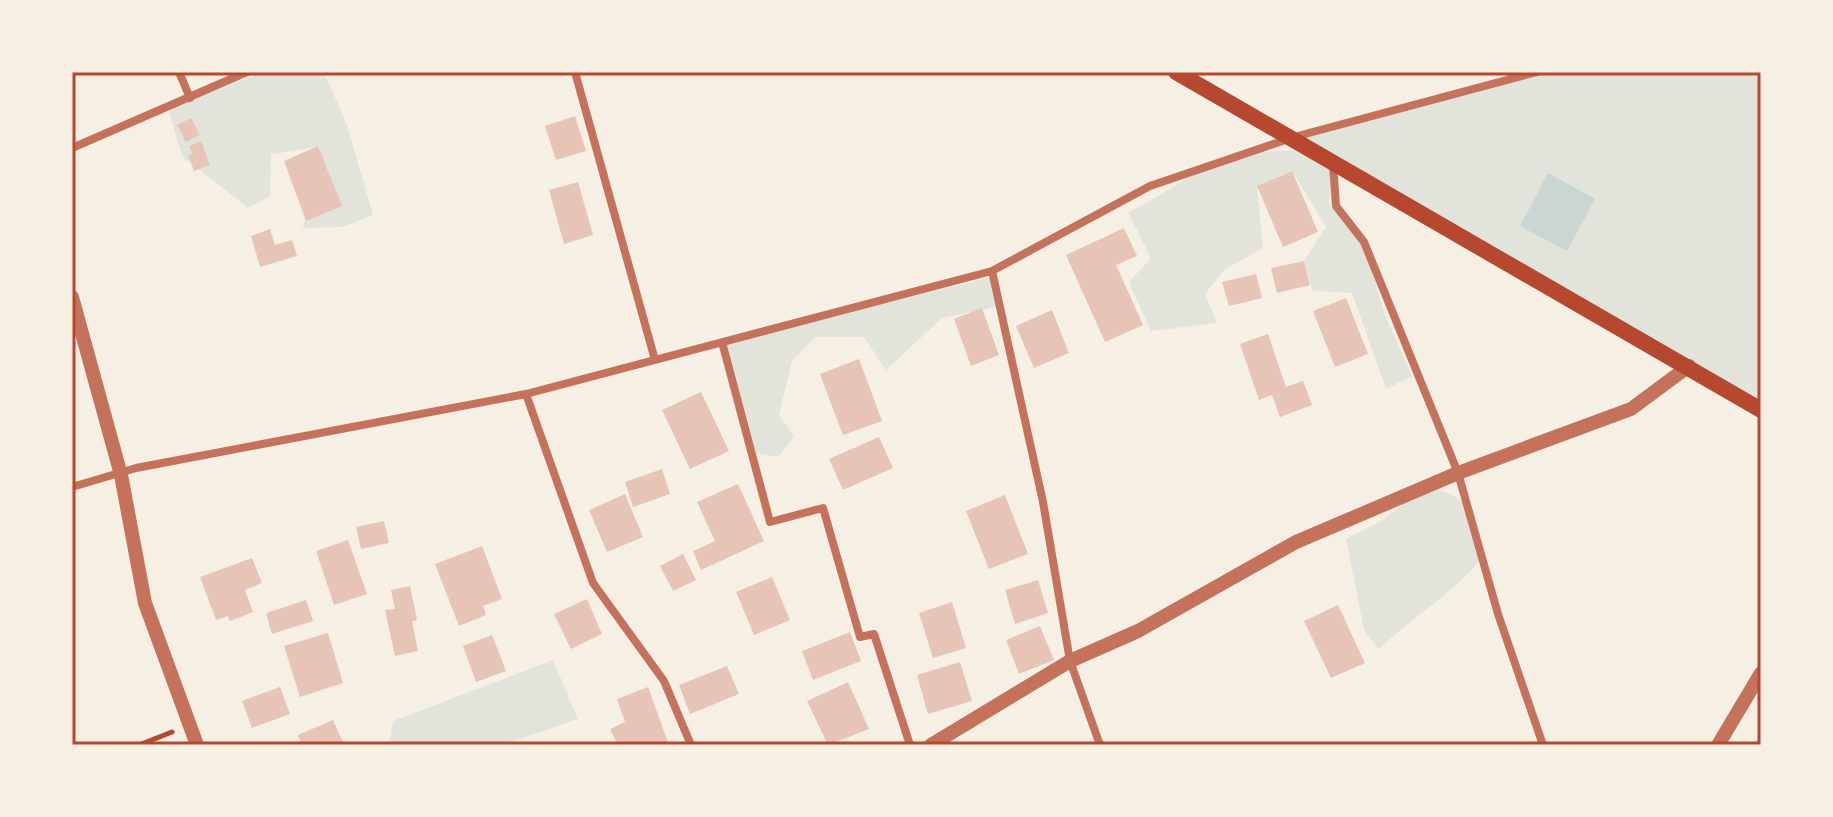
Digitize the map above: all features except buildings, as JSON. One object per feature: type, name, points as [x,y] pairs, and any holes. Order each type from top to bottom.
[{"type":"main road","points":[[1176,72],[1294,137],[1333,164],[1761,410]]},
{"type":"street","points":[[179,72],[190,98]]},
{"type":"street","points":[[72,148],[247,72]]},
{"type":"street","points":[[575,72],[655,360]]},
{"type":"street","points":[[72,487],[121,475],[136,468],[526,394],[992,271],[1150,186],[1294,137],[1537,72]]},
{"type":"street","points":[[1333,164],[1336,206],[1364,242],[1458,473],[1498,614],[1543,745]]},
{"type":"street","points":[[992,271],[1043,502],[1070,661],[1100,745]]},
{"type":"street","points":[[72,297],[121,475],[145,603],[197,745]]},
{"type":"street","points":[[722,342],[770,522],[823,508],[860,637],[874,634],[910,745]]},
{"type":"street","points":[[931,745],[1070,661],[1138,631],[1236,573],[1328,526],[1458,473],[1631,409],[1689,366]]},
{"type":"street","points":[[526,394],[593,583],[664,681],[691,745]]},
{"type":"street","points":[[1718,745],[1761,673]]},
{"type":"path","points":[[139,745],[189,725]]},
{"type":"shaded area","points":[[264,72],[324,72],[347,125],[373,215],[343,227],[303,228],[318,147],[271,154],[270,196],[248,208],[182,156],[168,108]]},
{"type":"shaded area","points":[[1543,72],[1761,72],[1761,411],[1295,137]]},
{"type":"shaded area","points":[[1312,150],[1333,164],[1329,204],[1364,242],[1385,315],[1412,376],[1386,389],[1352,293],[1313,291],[1304,261],[1326,227],[1292,171],[1257,186],[1263,248],[1224,270],[1205,294],[1217,323],[1151,331],[1129,282],[1151,258],[1128,212],[1203,169],[1229,158]]},
{"type":"shaded area","points":[[1548,173],[1595,199],[1567,251],[1520,226]]},
{"type":"shaded area","points":[[993,277],[1000,306],[942,318],[886,370],[864,337],[815,337],[792,361],[779,415],[794,437],[778,457],[751,452],[722,342]]},
{"type":"shaded area","points":[[1422,488],[1451,494],[1467,508],[1482,558],[1458,583],[1379,649],[1364,630],[1346,539],[1383,520]]},
{"type":"shaded area","points":[[553,660],[578,719],[502,745],[389,745],[393,721]]}]
